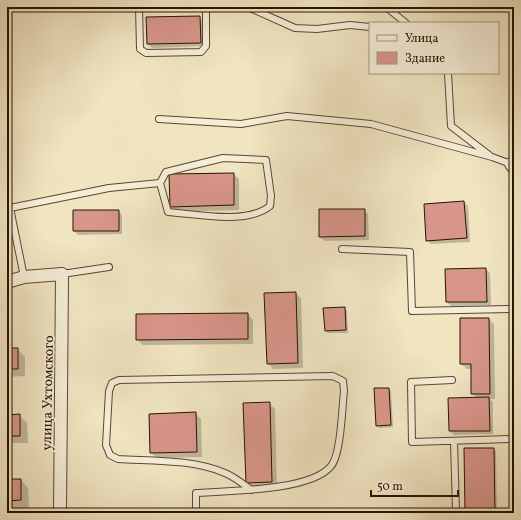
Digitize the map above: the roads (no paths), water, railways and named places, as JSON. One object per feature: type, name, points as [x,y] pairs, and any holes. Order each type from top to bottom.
[{"type":"street","points":[[7,282],[24,277],[62,274]]},
{"type":"street","name":"улица Ухтомского","points":[[60,513],[62,274]]},
{"type":"lane","points":[[139,7],[140,49],[146,53],[201,52],[206,46],[206,7]]},
{"type":"lane","points":[[248,7],[295,28],[317,29],[350,25],[369,27]]},
{"type":"lane","points":[[386,7],[405,22]]},
{"type":"lane","points":[[448,74],[451,126],[492,157]]},
{"type":"lane","points":[[159,119],[241,124],[286,116],[371,124],[492,157],[513,166]]},
{"type":"lane","points":[[223,158],[266,160],[271,196],[270,206],[263,212],[220,218],[168,212],[160,183],[166,172],[223,158]]},
{"type":"lane","points":[[24,277],[10,208],[109,188],[160,183]]},
{"type":"lane","points":[[342,249],[410,252],[412,311],[514,309]]},
{"type":"lane","points":[[62,274],[109,267]]},
{"type":"lane","points":[[196,513],[196,493],[251,490],[310,481],[332,466],[337,455],[344,391],[343,381],[332,376],[119,380],[112,383],[109,392],[106,445],[110,455],[118,459],[190,464],[210,468],[235,478],[251,490]]},
{"type":"lane","points":[[452,380],[411,382],[412,442],[514,439]]},
{"type":"lane","points":[[414,513],[456,512],[454,441]]}]
